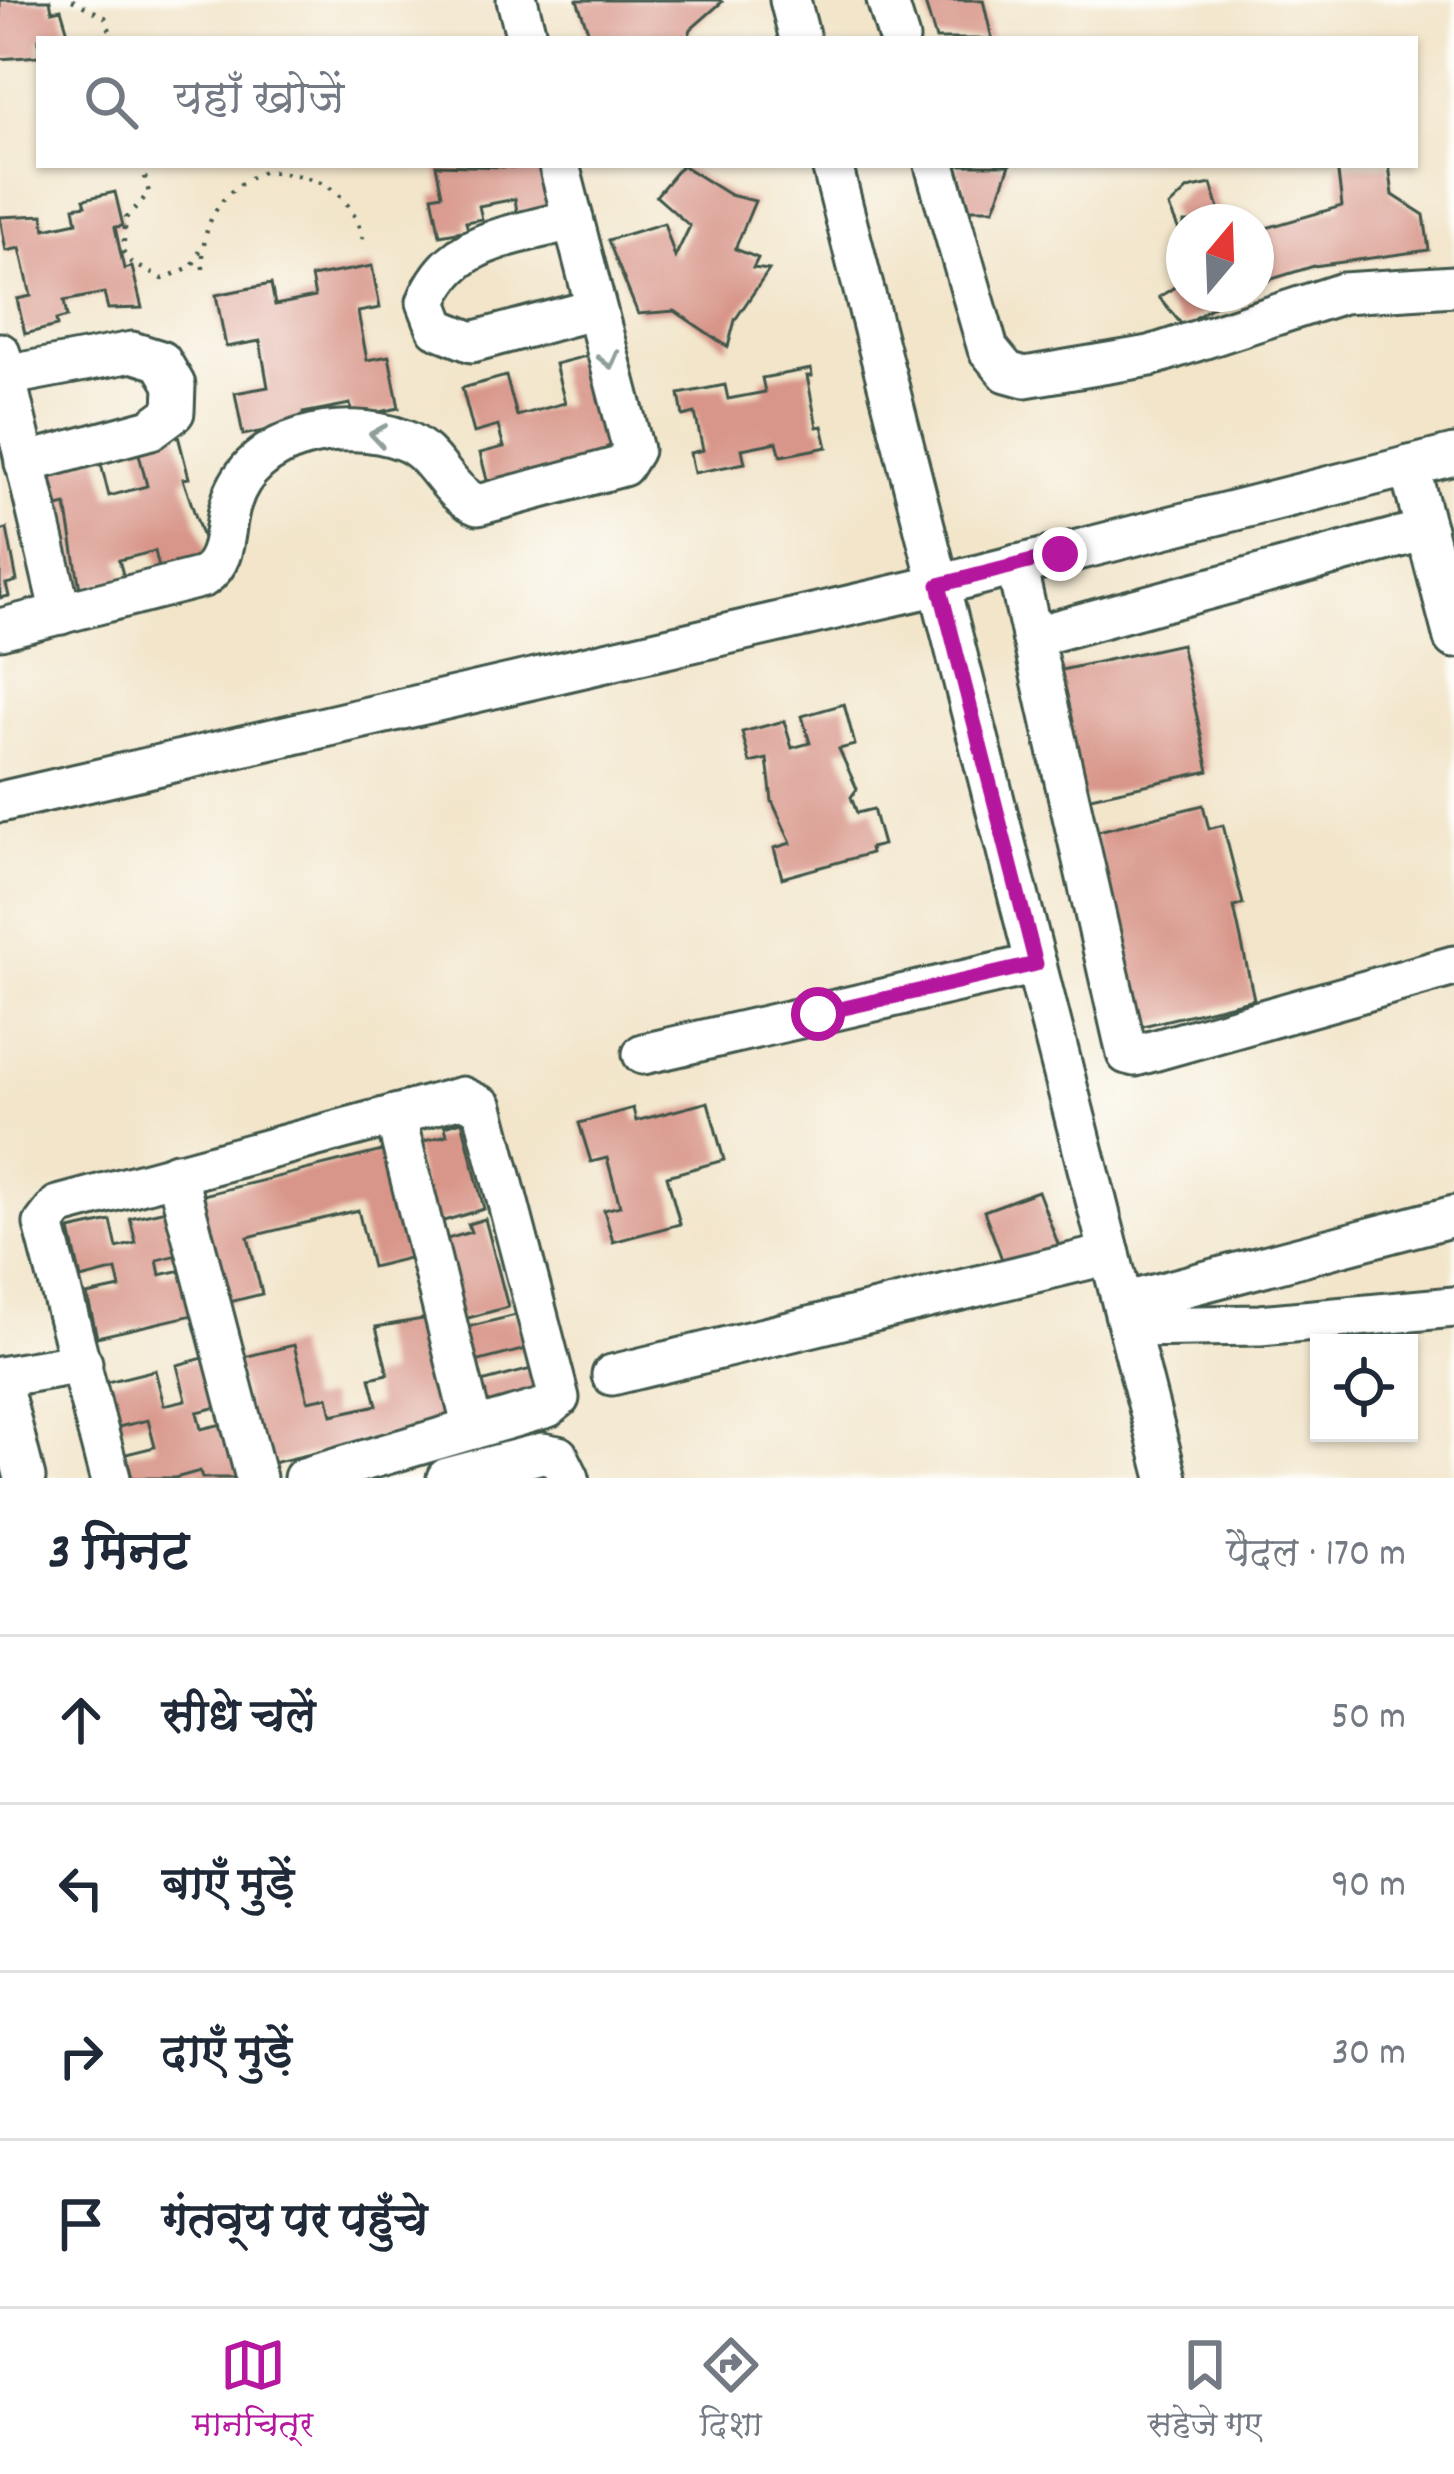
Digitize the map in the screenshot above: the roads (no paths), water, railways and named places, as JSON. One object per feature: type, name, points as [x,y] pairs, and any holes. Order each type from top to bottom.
[{"type":"street","points":[[517,0],[526,36]]},
{"type":"street","points":[[790,0],[799,36]]},
{"type":"street","points":[[887,0],[898,36]]},
{"type":"street","points":[[0,629],[203,578],[222,555],[231,501],[240,484],[268,454],[322,432],[376,433],[407,441],[430,456],[455,491],[478,505],[623,466],[633,450],[560,168]]},
{"type":"street","points":[[833,168],[1167,1478]]},
{"type":"street","points":[[936,168],[988,349],[1007,372],[1025,377],[1150,356],[1343,293],[1454,286]]},
{"type":"street","points":[[573,219],[458,254],[438,274],[427,302],[437,328],[472,342],[596,309]]},
{"type":"street","points":[[25,463],[152,429],[173,412],[176,386],[161,361],[132,352],[3,365],[25,463],[61,614]]},
{"type":"street","points":[[0,802],[939,585],[1454,454]]},
{"type":"street","points":[[1409,466],[1454,638]]},
{"type":"street","points":[[1032,637],[1426,530]]},
{"type":"street","points":[[1016,565],[1127,1054],[1454,967]]},
{"type":"street","points":[[643,1054],[1036,964]]},
{"type":"street","points":[[110,1478],[44,1224],[64,1202],[462,1097],[483,1107],[559,1398],[548,1407],[304,1478]]},
{"type":"street","points":[[395,1115],[473,1429]]},
{"type":"street","points":[[176,1173],[256,1478]]},
{"type":"street","points":[[1126,1315],[1454,1216]]},
{"type":"street","points":[[612,1375],[1110,1254]]},
{"type":"street","points":[[1126,1315],[1260,1324],[1454,1306]]},
{"type":"street","points":[[25,1478],[0,1378],[82,1363]]},
{"type":"street","points":[[447,1478],[542,1453],[558,1456],[569,1478]]}]
